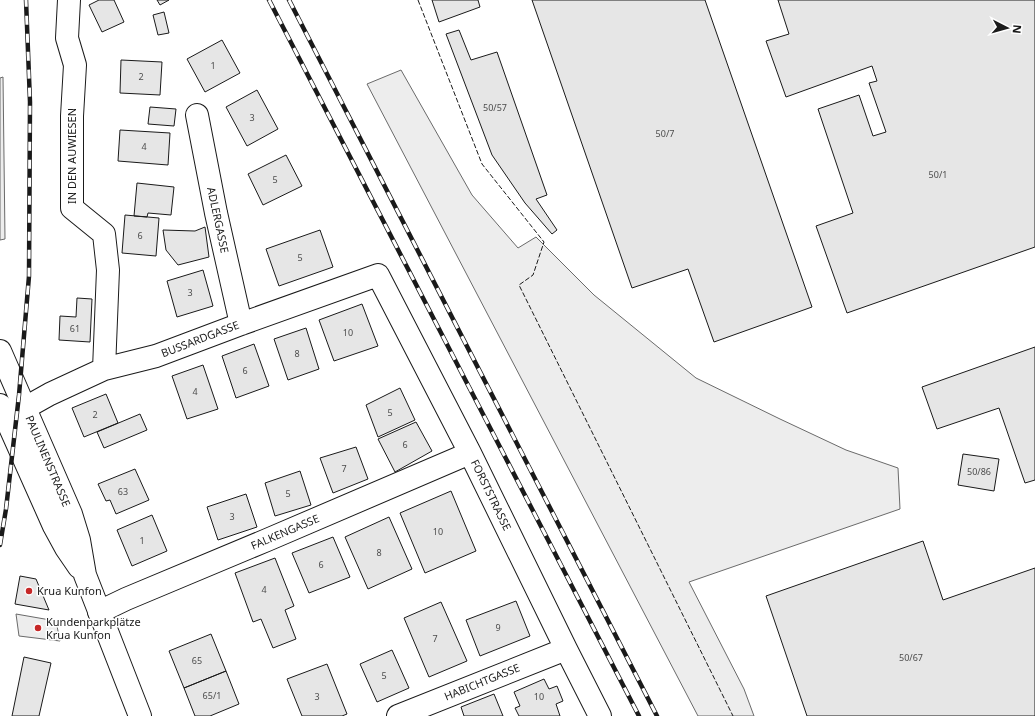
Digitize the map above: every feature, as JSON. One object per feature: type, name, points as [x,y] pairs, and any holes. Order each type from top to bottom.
[{"type":"street","name":"IN DEN AUWIESEN","points":[[69,0],[67,38],[75,65],[72,116],[72,208],[104,234],[108,270],[104,369]]},
{"type":"street","name":"ADLERGASSE","points":[[197,115],[216,213],[241,324]]},
{"type":"street","name":"BUSSARDGASSE","points":[[25,408],[50,394],[104,369],[156,356],[378,274]]},
{"type":"street","name":"FORSTSTRASSE","points":[[378,274],[470,452],[600,716]]},
{"type":"street","name":"PAULINENSTRASSE","points":[[0,351],[71,514],[79,540],[85,574],[140,716]]},
{"type":"street","name":"PAULINENSTRASSE","points":[[0,405],[54,526],[66,548],[85,574]]},
{"type":"street","name":"FALKENGASSE","points":[[99,612],[126,599],[470,452]]},
{"type":"street","name":"HABICHTGASSE","points":[[398,716],[566,649]]},
{"type":"shaded area","points":[[401,70],[472,195],[518,248],[536,237],[594,295],[696,378],[846,450],[898,468],[900,509],[689,582],[744,689],[754,716],[698,716],[367,84]]},
{"type":"shaded area","points":[[3,77],[5,239],[0,240],[0,78]]},
{"type":"shaded area","name":"Kundenparkplätze Krua Kunfon","points":[[16,614],[56,621],[60,641],[19,636]]},
{"type":"building","points":[[99,0],[114,0],[124,22],[102,32],[89,5]]},
{"type":"building","points":[[157,0],[169,0],[160,5]]},
{"type":"building","points":[[432,0],[478,0],[480,7],[439,22]]},
{"type":"building","points":[[532,0],[705,0],[812,307],[714,342],[688,269],[632,288]]},
{"type":"building","points":[[778,0],[1035,0],[1035,247],[847,313],[816,226],[853,213],[818,109],[859,95],[873,136],[886,132],[869,83],[877,81],[872,66],[786,97],[766,41],[789,34]]},
{"type":"building","points":[[164,12],[169,33],[158,35],[153,15]]},
{"type":"building","points":[[459,30],[471,60],[497,52],[547,195],[536,199],[557,230],[552,234],[525,203],[492,155],[446,34]]},
{"type":"building","points":[[222,40],[240,73],[205,92],[187,59]]},
{"type":"building","points":[[121,60],[162,62],[160,95],[120,93]]},
{"type":"building","points":[[257,90],[278,129],[247,146],[226,107]]},
{"type":"building","points":[[150,107],[176,109],[174,126],[148,124]]},
{"type":"building","points":[[120,130],[170,133],[168,165],[118,161]]},
{"type":"building","points":[[286,155],[302,186],[263,205],[248,174]]},
{"type":"building","points":[[137,183],[174,187],[171,215],[148,213],[147,217],[134,216]]},
{"type":"building","points":[[125,215],[159,218],[156,256],[122,253]]},
{"type":"building","points":[[205,227],[209,257],[178,265],[166,250],[163,230],[195,231]]},
{"type":"building","points":[[320,230],[333,267],[279,286],[266,249]]},
{"type":"building","points":[[203,270],[213,306],[177,317],[167,281]]},
{"type":"building","points":[[77,298],[92,299],[90,342],[59,340],[60,316],[76,317]]},
{"type":"building","points":[[362,304],[378,346],[334,361],[319,320]]},
{"type":"building","points":[[306,328],[319,369],[288,380],[274,339]]},
{"type":"building","points":[[254,344],[269,386],[236,398],[222,356]]},
{"type":"building","points":[[1035,347],[1035,480],[1025,483],[999,408],[937,429],[922,387]]},
{"type":"building","points":[[203,365],[218,409],[187,419],[172,376]]},
{"type":"building","points":[[400,388],[415,420],[378,437],[366,405]]},
{"type":"building","points":[[106,394],[118,423],[84,437],[72,408]]},
{"type":"building","points":[[140,414],[147,430],[104,448],[97,432]]},
{"type":"building","points":[[416,422],[432,451],[395,472],[378,439]]},
{"type":"building","points":[[356,447],[368,479],[333,493],[320,458]]},
{"type":"building","points":[[963,454],[999,459],[994,491],[958,485]]},
{"type":"building","points":[[135,469],[149,500],[116,514],[110,500],[106,501],[98,484]]},
{"type":"building","points":[[300,471],[311,505],[275,516],[265,483]]},
{"type":"building","points":[[451,491],[476,551],[425,573],[400,513]]},
{"type":"building","points":[[246,494],[257,527],[218,540],[207,507]]},
{"type":"building","points":[[152,515],[167,551],[132,566],[117,530]]},
{"type":"building","points":[[389,517],[412,569],[368,589],[345,537]]},
{"type":"building","points":[[333,537],[350,577],[309,593],[292,553]]},
{"type":"building","points":[[923,541],[943,600],[1035,568],[1035,716],[807,716],[766,596]]},
{"type":"building","points":[[275,558],[294,606],[285,610],[296,639],[273,648],[261,619],[253,622],[235,573]]},
{"type":"building","name":"Krua Kunfon","points":[[20,576],[36,579],[49,610],[15,604]]},
{"type":"building","points":[[516,601],[530,636],[480,656],[466,620]]},
{"type":"building","points":[[441,602],[467,661],[429,677],[404,618]]},
{"type":"building","points":[[211,634],[226,671],[184,688],[169,651]]},
{"type":"building","points":[[392,650],[409,688],[377,702],[360,664]]},
{"type":"building","points":[[24,657],[51,663],[39,716],[12,716]]},
{"type":"building","points":[[327,664],[347,714],[342,716],[302,716],[287,679]]},
{"type":"building","points":[[226,671],[239,704],[210,716],[195,716],[184,688]]},
{"type":"building","points":[[544,679],[549,689],[557,686],[563,701],[556,704],[560,716],[519,716],[515,708],[520,706],[514,692]]},
{"type":"building","points":[[494,694],[503,716],[464,716],[461,707]]},
{"type":"railway","points":[[0,545],[6,509],[19,395],[29,276],[30,102],[26,0]]},
{"type":"railway","points":[[269,0],[639,716]]},
{"type":"railway","points":[[289,0],[657,716]]},
{"type":"fence","points":[[418,0],[482,164],[544,242],[533,275],[519,285],[733,716]]},
{"type":"place","name":"Krua Kunfon","points":[[29,591]]},
{"type":"place","name":"Kundenparkplätze Krua Kunfon","points":[[38,628]]}]
